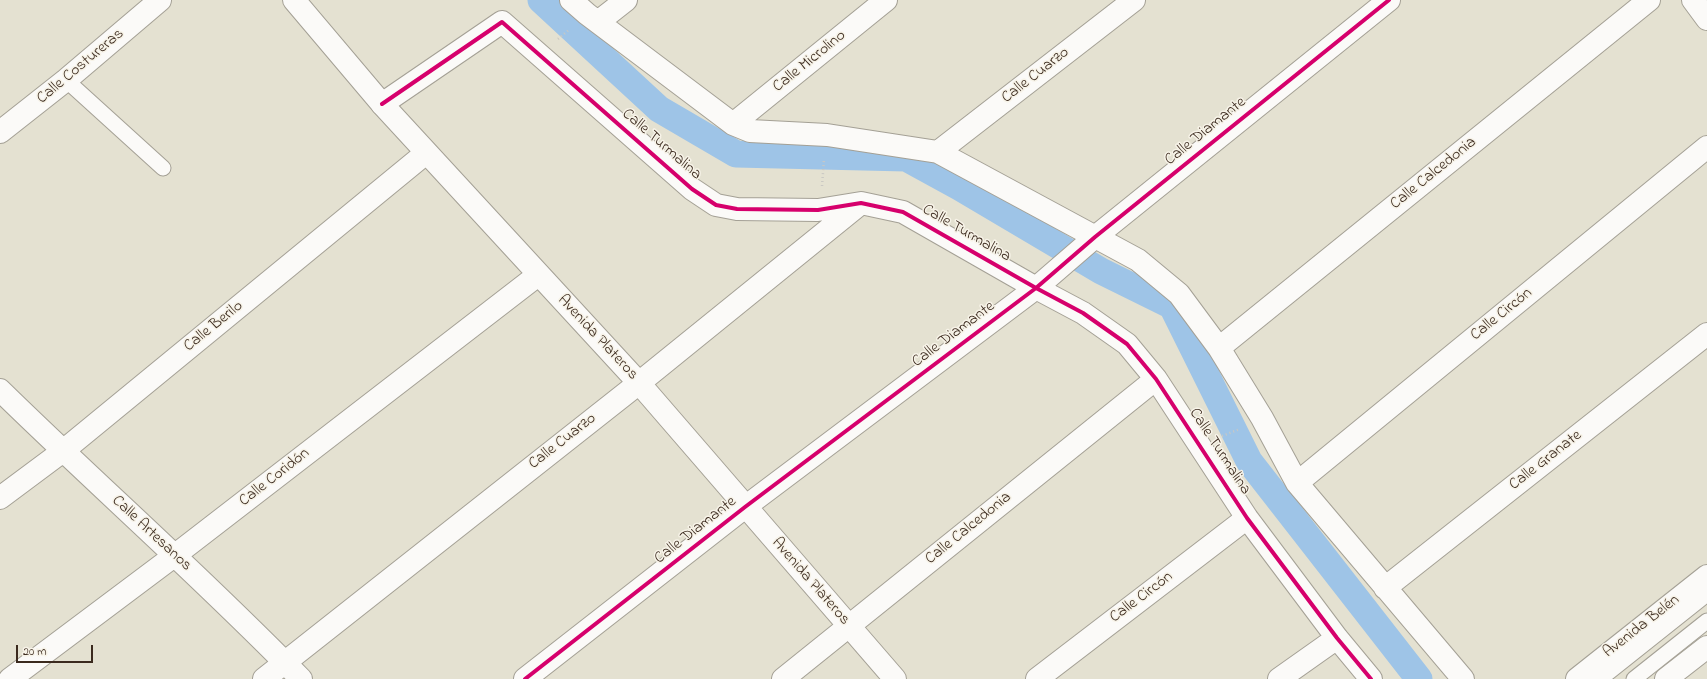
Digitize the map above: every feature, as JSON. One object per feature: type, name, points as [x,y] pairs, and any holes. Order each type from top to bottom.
[{"type":"street","name":"Calle Costureras","points":[[0,132],[66,80],[160,0]]},
{"type":"street","name":"Avenida Plateros","points":[[294,0],[382,104],[426,153],[639,383],[895,679]]},
{"type":"street","points":[[571,0],[733,124],[750,131],[827,136],[938,152],[1138,260],[1179,294],[1219,348],[1262,418],[1297,483],[1463,679]]},
{"type":"street","points":[[598,22],[626,0]]},
{"type":"street","name":"Calle Microlino","points":[[733,124],[886,0]]},
{"type":"street","name":"Calle Cuarzo","points":[[938,152],[1134,0]]},
{"type":"street","name":"Calle Diamante","points":[[525,679],[745,507],[1036,288],[1095,237],[1389,0]]},
{"type":"street","name":"Calle Calcedonia","points":[[1219,348],[1649,0]]},
{"type":"street","points":[[1693,0],[1707,19]]},
{"type":"street","name":"Calle Turmalina","points":[[382,104],[502,22],[692,189],[716,205],[737,209],[818,210],[861,203],[903,212],[1036,288],[1083,312],[1127,344],[1156,379],[1248,518],[1337,638],[1371,679]]},
{"type":"street","name":"Calle Circón","points":[[1297,483],[1707,147]]},
{"type":"street","name":"Calle Berilo","points":[[0,498],[63,451],[426,153]]},
{"type":"street","name":"Calle Cuarzo","points":[[264,679],[639,383],[861,203]]},
{"type":"street","name":"Calle Coridón","points":[[10,679],[174,556],[538,275]]},
{"type":"street","name":"Calle Granate","points":[[1385,588],[1707,334]]},
{"type":"street","name":"Calle Calcedonia","points":[[783,679],[1156,379]]},
{"type":"street","name":"Calle Artesanos","points":[[0,390],[301,679]]},
{"type":"street","name":"Calle Circón","points":[[1037,679],[1248,518]]},
{"type":"street","name":"Avenida Belén","points":[[1577,679],[1707,576]]},
{"type":"street","points":[[1280,679],[1337,638]]},
{"type":"street","points":[[1666,679],[1707,647]]},
{"type":"lane","points":[[66,80],[163,168]]},
{"type":"lane","points":[[1600,679],[1707,594]]},
{"type":"lane","points":[[1634,679],[1707,621]]},
{"type":"path","points":[[558,40],[575,25]]},
{"type":"path","points":[[821,192],[825,154]]},
{"type":"path","points":[[1216,439],[1243,427]]},
{"type":"waterway","points":[[541,0],[659,109],[736,154],[906,158],[959,187],[1101,271],[1172,306],[1249,461],[1419,679]]},
{"type":"cycle path","points":[[525,679],[745,507],[1036,288],[1095,237],[1389,0]]},
{"type":"cycle path","points":[[382,104],[502,22],[692,189],[716,205],[737,209],[818,210],[861,203],[903,212],[1083,313],[1127,344],[1156,379],[1247,518],[1337,638],[1371,679]]}]
